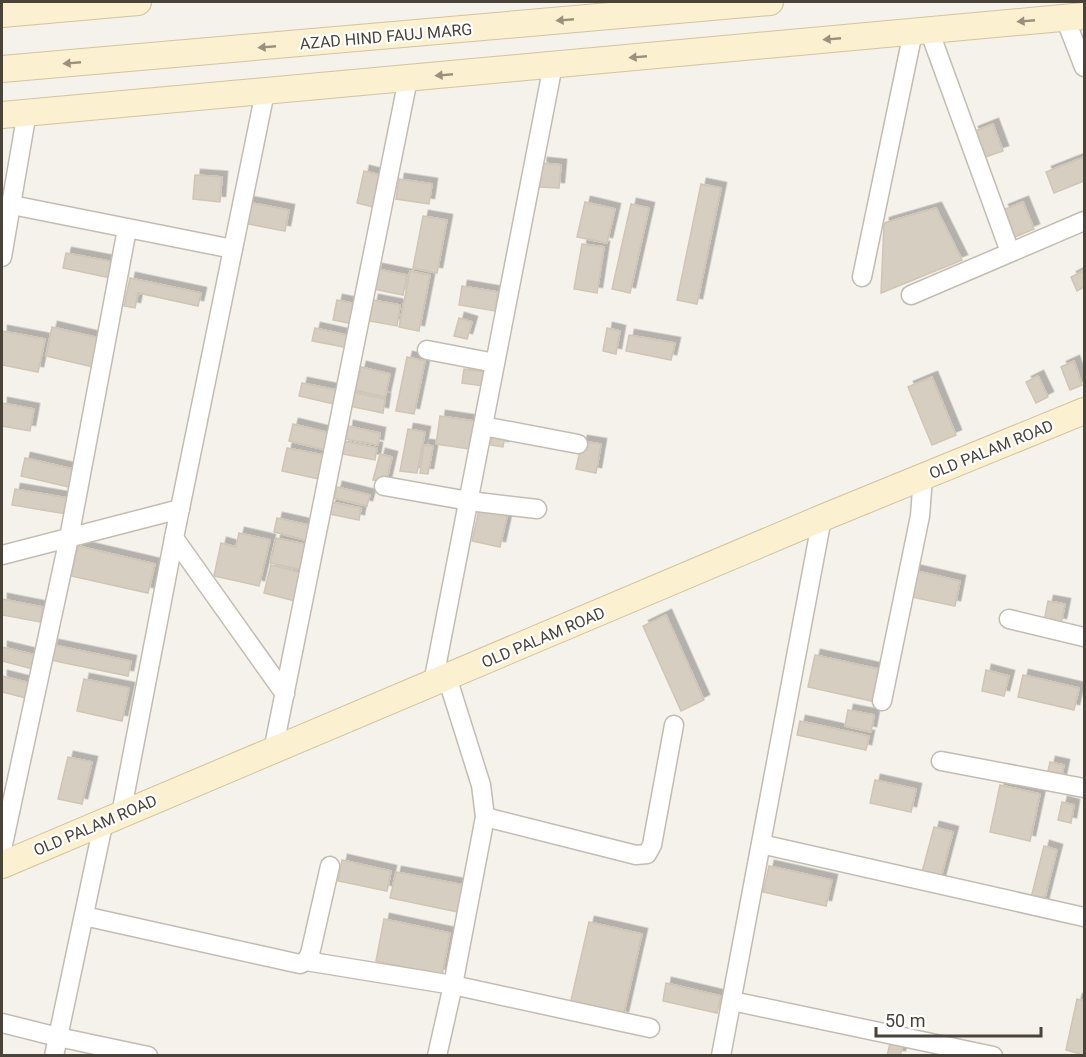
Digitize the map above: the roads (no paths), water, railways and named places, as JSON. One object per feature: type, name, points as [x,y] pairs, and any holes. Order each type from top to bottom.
[{"type":"street","points":[[2,14],[138,2]]},
{"type":"street","name":"AZAD HIND FAUJ MARG","points":[[2,69],[770,2]]},
{"type":"street","points":[[2,257],[12,205],[14,114],[1075,17],[1084,67]]},
{"type":"street","points":[[921,31],[1010,252]]},
{"type":"street","points":[[862,277],[921,31]]},
{"type":"street","points":[[437,1056],[485,817],[482,785],[440,680],[469,501],[554,65]]},
{"type":"street","points":[[273,751],[408,78]]},
{"type":"street","points":[[54,1056],[84,916],[113,817],[174,538],[265,92]]},
{"type":"street","points":[[12,205],[233,249]]},
{"type":"street","points":[[911,294],[1084,220]]},
{"type":"street","points":[[2,849],[69,538],[127,228]]},
{"type":"street","points":[[427,350],[495,363]]},
{"type":"street","name":"OLD PALAM ROAD","points":[[2,865],[822,518],[1084,411]]},
{"type":"street","points":[[483,426],[578,444]]},
{"type":"street","points":[[882,700],[920,516],[923,477]]},
{"type":"street","points":[[384,486],[469,501],[537,509]]},
{"type":"street","points":[[2,555],[180,509]]},
{"type":"street","points":[[720,1056],[822,518]]},
{"type":"street","points":[[174,538],[285,694]]},
{"type":"street","points":[[1009,619],[1084,637]]},
{"type":"street","points":[[485,817],[636,855],[647,854],[652,845],[674,725]]},
{"type":"street","points":[[941,761],[1084,788]]},
{"type":"street","points":[[761,844],[1084,917]]},
{"type":"street","points":[[84,916],[300,964],[306,961],[310,954],[330,866]]},
{"type":"street","points":[[306,961],[453,985],[650,1028]]},
{"type":"street","points":[[732,1001],[993,1056]]},
{"type":"street","points":[[2,1023],[148,1056]]}]
